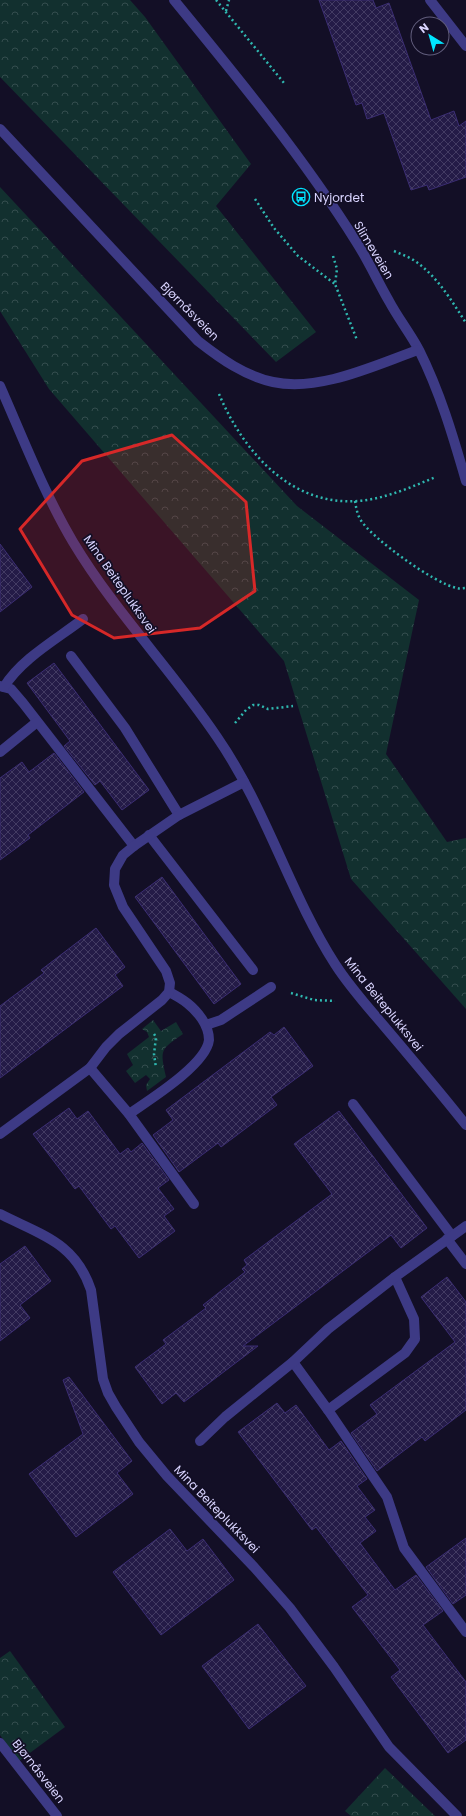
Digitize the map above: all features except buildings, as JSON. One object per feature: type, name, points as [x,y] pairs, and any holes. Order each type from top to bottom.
[{"type":"street","name":"Slimeveien","points":[[174,0],[221,57],[294,152],[356,242],[418,350],[447,418],[466,481]]},
{"type":"street","points":[[430,0],[466,46]]},
{"type":"street","name":"Bjørnåsveien","points":[[0,129],[198,341],[234,366],[273,382],[307,384],[343,376],[418,350]]},
{"type":"street","name":"Mina Beiteplukksvei","points":[[0,386],[42,481],[73,542],[109,596],[218,738],[244,782],[261,815],[307,915],[335,964],[356,993],[466,1125]]},
{"type":"street","points":[[84,619],[22,665],[2,687],[11,689],[134,846]]},
{"type":"street","points":[[71,656],[125,728],[178,815]]},
{"type":"street","points":[[0,752],[37,722]]},
{"type":"street","points":[[0,1134],[90,1068],[106,1047],[119,1034],[162,1000],[169,992],[170,983],[166,970],[123,907],[114,885],[115,869],[123,855],[178,815],[244,782]]},
{"type":"street","points":[[149,835],[253,970]]},
{"type":"street","points":[[206,1025],[221,1020],[271,986]]},
{"type":"street","points":[[129,1114],[161,1091],[199,1060],[206,1050],[209,1039],[206,1025],[197,1011],[184,1000],[169,992]]},
{"type":"street","points":[[90,1068],[129,1114],[194,1204]]},
{"type":"street","points":[[353,1104],[450,1237],[466,1264]]},
{"type":"street","name":"Mina Beiteplukksvei","points":[[0,1214],[45,1235],[69,1252],[80,1265],[87,1277],[91,1290],[103,1379],[108,1393],[139,1442],[167,1476],[254,1566],[290,1608],[334,1667],[389,1748],[457,1816]]},
{"type":"street","points":[[200,1441],[225,1416],[293,1362],[328,1329],[395,1277],[466,1226]]},
{"type":"street","points":[[328,1410],[405,1353],[415,1339],[414,1319],[395,1277]]},
{"type":"street","points":[[293,1362],[328,1410],[387,1497],[404,1548],[466,1632]]},
{"type":"street","name":"Bjørnåsveien","points":[[0,1743],[57,1816]]},
{"type":"path","points":[[216,0],[284,83]]},
{"type":"path","points":[[226,12],[229,0]]},
{"type":"path","points":[[255,199],[274,228],[298,256],[334,284],[357,340]]},
{"type":"path","points":[[394,251],[418,263],[428,271],[454,304],[466,323]]},
{"type":"path","points":[[333,256],[337,269],[334,284]]},
{"type":"path","points":[[219,394],[227,412],[244,439],[263,463],[290,486],[330,499],[356,501],[396,493],[436,477]]},
{"type":"path","points":[[356,501],[356,508],[360,519],[368,529],[385,544],[437,580],[458,589],[466,588]]},
{"type":"path","points":[[218,738],[253,705],[259,705],[268,709],[293,706]]},
{"type":"path","points":[[271,986],[314,1000],[332,1002],[356,993]]},
{"type":"path","points":[[142,1015],[156,1037],[154,1054],[161,1091]]},
{"type":"highlighted area","points":[[172,435],[246,502],[255,591],[200,628],[114,638],[72,615],[20,529],[82,461]]},
{"type":"green space","points":[[0,0],[130,0],[145,17],[251,164],[216,206],[316,332],[276,362],[0,77]]},
{"type":"green space","points":[[0,187],[297,506],[419,600],[386,754],[447,842],[466,838],[466,1009],[351,879],[284,661],[49,389],[0,311]]},
{"type":"green space","points":[[153,1020],[161,1031],[176,1022],[183,1034],[166,1047],[164,1051],[163,1061],[166,1077],[147,1091],[146,1085],[150,1079],[146,1075],[135,1083],[126,1071],[133,1065],[127,1054],[149,1037],[147,1032],[142,1029]]},
{"type":"green space","points":[[10,1651],[65,1727],[19,1761],[0,1735],[0,1658]]},
{"type":"green space","points":[[385,1768],[435,1816],[351,1816],[345,1811]]},
{"type":"place","name":"Nyjordet","points":[[301,197]]}]
